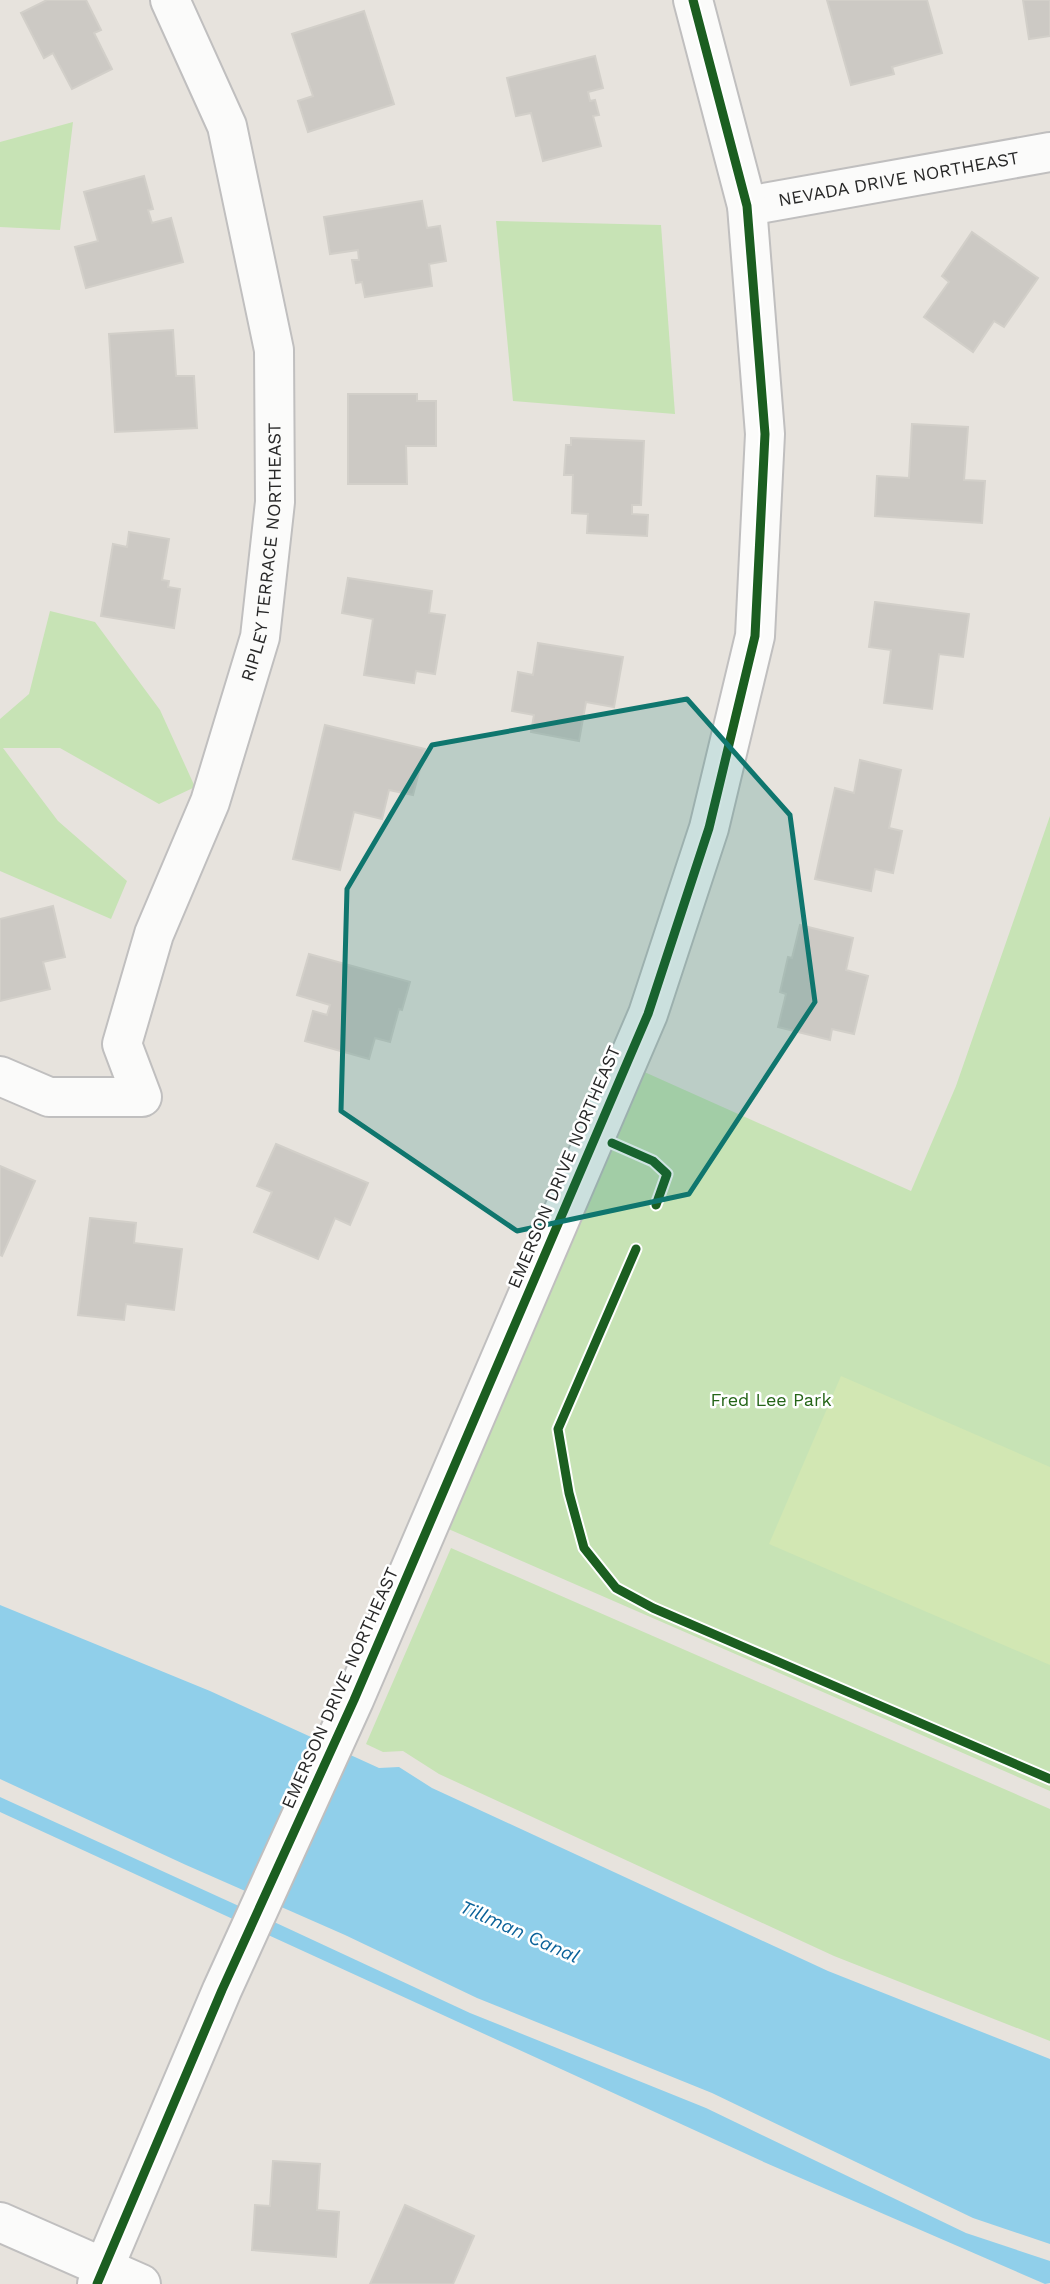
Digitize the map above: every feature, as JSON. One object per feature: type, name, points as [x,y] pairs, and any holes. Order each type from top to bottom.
[{"type":"street","name":"RIPLEY TERRACE NORTHEAST","points":[[0,1076],[49,1097],[142,1097],[122,1044],[154,934],[210,802],[260,637],[275,502],[274,349],[227,126],[170,0]]},
{"type":"street","name":"EMERSON DRIVE NORTHEAST","points":[[100,2276],[222,1990],[354,1700],[648,1014],[709,828],[756,625],[765,434],[747,206],[693,0]]},
{"type":"street","name":"NEVADA DRIVE NORTHEAST","points":[[747,206],[1050,152]]},
{"type":"street","points":[[0,2222],[100,2276],[141,2284]]},
{"type":"highlighted area","points":[[687,699],[790,815],[815,1002],[689,1194],[517,1231],[341,1111],[347,889],[432,745]]},
{"type":"green space","points":[[73,122],[60,230],[0,227],[0,142]]},
{"type":"green space","points":[[496,221],[661,225],[675,414],[513,401]]},
{"type":"green space","points":[[50,611],[95,622],[160,710],[195,787],[159,804],[60,748],[3,748],[58,821],[127,881],[111,919],[0,871],[0,719],[29,694]]},
{"type":"green space","name":"Fred Lee Park","points":[[1050,816],[1050,1791],[430,1521],[631,1066],[911,1191],[956,1086]]},
{"type":"green space","points":[[841,1376],[1050,1467],[1050,1665],[769,1544]]},
{"type":"green space","points":[[451,1548],[1050,1809],[1050,2041],[834,1956],[439,1774],[403,1751],[383,1752],[366,1744]]},
{"type":"water","name":"Tillman Canal","points":[[0,1605],[210,1691],[379,1768],[399,1767],[432,1788],[828,1971],[1050,2059],[1050,2244],[973,2218],[712,2093],[477,1998],[345,1935],[0,1779]]},
{"type":"water","points":[[0,1797],[241,1907],[235,1920],[0,1812]]},
{"type":"water","points":[[272,1921],[470,2013],[706,2108],[966,2233],[1050,2261],[1050,2283],[1045,2284],[766,2163],[266,1934]]},
{"type":"building","points":[[47,0],[86,0],[101,30],[94,33],[112,69],[72,89],[53,53],[44,58],[21,13]]},
{"type":"building","points":[[827,0],[927,0],[942,53],[892,67],[894,74],[851,85]]},
{"type":"building","points":[[1023,0],[1050,0],[1050,36],[1029,39]]},
{"type":"building","points":[[364,11],[394,104],[308,132],[298,101],[313,96],[292,34]]},
{"type":"building","points":[[595,56],[603,88],[588,92],[590,101],[595,100],[599,115],[593,116],[601,146],[543,161],[531,113],[516,116],[507,78]]},
{"type":"building","points":[[144,176],[153,209],[148,210],[152,223],[171,218],[183,262],[86,288],[75,247],[98,241],[84,192]]},
{"type":"building","points":[[422,201],[427,228],[440,226],[446,261],[429,264],[432,286],[365,297],[362,282],[356,283],[352,260],[359,260],[358,250],[330,254],[324,217]]},
{"type":"building","points":[[972,232],[1038,278],[1004,327],[994,321],[973,352],[924,317],[949,282],[942,276]]},
{"type":"building","points":[[173,330],[176,376],[194,376],[197,428],[115,432],[109,334]]},
{"type":"building","points":[[348,394],[417,394],[417,401],[436,401],[436,446],[406,446],[407,484],[348,484]]},
{"type":"building","points":[[912,424],[968,427],[964,480],[985,481],[982,523],[875,516],[877,476],[909,478]]},
{"type":"building","points":[[571,438],[644,441],[641,505],[632,505],[632,514],[648,515],[647,536],[587,533],[588,514],[572,513],[573,475],[564,475],[566,445],[571,445]]},
{"type":"building","points":[[129,532],[169,539],[162,580],[169,581],[168,587],[180,589],[174,628],[101,616],[113,544],[127,547]]},
{"type":"building","points":[[348,578],[432,591],[429,613],[445,615],[435,674],[416,671],[414,683],[364,675],[373,619],[342,613]]},
{"type":"building","points":[[875,602],[969,614],[963,657],[939,654],[932,709],[884,703],[891,650],[869,647]]},
{"type":"building","points":[[538,643],[623,657],[614,707],[586,702],[579,741],[531,732],[534,715],[512,711],[518,672],[533,675]]},
{"type":"building","points":[[325,725],[425,749],[413,795],[389,790],[382,819],[354,812],[340,870],[293,859]]},
{"type":"building","points":[[860,760],[901,770],[889,828],[902,831],[893,873],[875,869],[871,891],[815,879],[835,788],[854,793]]},
{"type":"building","points":[[53,906],[65,957],[43,962],[50,989],[0,1001],[0,919]]},
{"type":"building","points":[[800,925],[853,938],[846,970],[868,976],[854,1034],[832,1029],[830,1040],[778,1027],[786,994],[780,992],[788,957],[792,958]]},
{"type":"building","points":[[309,954],[410,982],[390,1042],[375,1038],[369,1059],[305,1041],[313,1011],[327,1015],[330,1005],[297,995]]},
{"type":"building","points":[[276,1144],[368,1183],[350,1225],[335,1218],[318,1259],[254,1232],[272,1192],[257,1186]]},
{"type":"building","points":[[0,1166],[35,1181],[2,1256],[0,1255]]},
{"type":"building","points":[[90,1218],[136,1223],[134,1243],[182,1249],[174,1310],[126,1304],[124,1320],[78,1315]]},
{"type":"building","points":[[273,2161],[320,2164],[317,2210],[339,2212],[336,2257],[252,2250],[255,2205],[270,2206]]},
{"type":"building","points":[[405,2205],[474,2236],[453,2284],[370,2284]]},
{"type":"cycle path","points":[[97,2284],[222,1990],[354,1700],[648,1014],[709,828],[755,636],[765,434],[747,206],[693,0]]},
{"type":"cycle path","points":[[612,1143],[653,1161],[667,1174],[656,1205]]},
{"type":"cycle path","points":[[636,1249],[558,1429],[569,1493],[584,1548],[616,1588],[653,1608],[1050,1779]]}]
